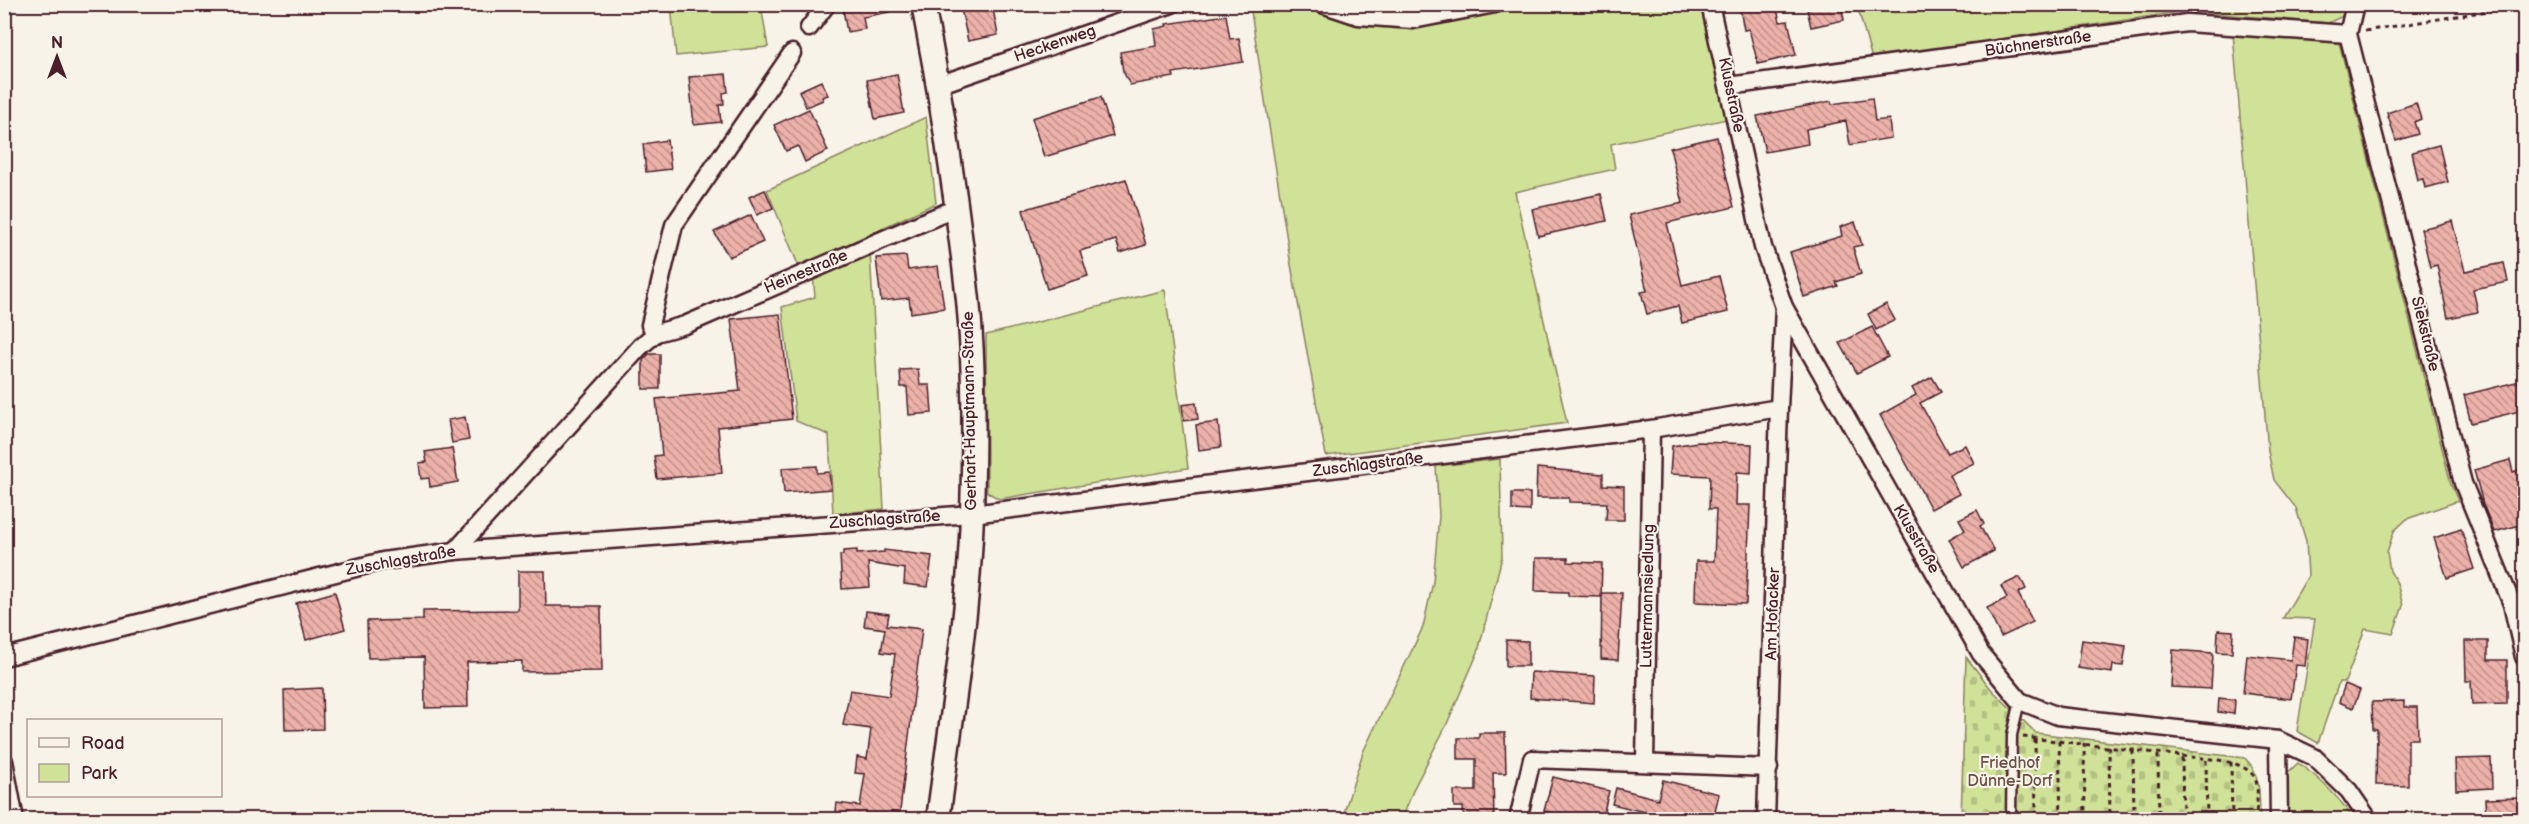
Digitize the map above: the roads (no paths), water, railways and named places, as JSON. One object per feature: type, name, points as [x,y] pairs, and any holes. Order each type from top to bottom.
[{"type":"street","points":[[809,28],[827,4]]},
{"type":"street","name":"Gerhart-Hauptmann-Straße","points":[[923,4],[938,85],[956,208],[968,302],[972,374],[972,514],[958,665],[938,819]]},
{"type":"street","name":"Heckenweg","points":[[938,85],[1172,4]]},
{"type":"street","points":[[1322,4],[1358,16],[1413,20],[1495,4]]},
{"type":"street","name":"Klusstraße","points":[[1710,4],[1763,247],[1784,307],[1981,654],[2020,701],[2058,716],[2278,740],[2314,757],[2349,791],[2368,819]]},
{"type":"street","name":"Siekstraße","points":[[2355,4],[2348,34],[2463,483],[2512,604],[2524,657]]},
{"type":"street","name":"Büchnerstraße","points":[[1729,86],[2187,23],[2348,34]]},
{"type":"street","points":[[656,333],[650,325],[674,225],[792,53]]},
{"type":"street","name":"Heinestraße","points":[[455,551],[640,346],[656,333],[684,325],[956,208]]},
{"type":"street","points":[[1779,408],[1784,307]]},
{"type":"street","name":"Zuschlagstraße","points":[[4,657],[383,561],[455,551],[972,514],[1651,429],[1779,408]]},
{"type":"street","name":"Am Hofacker","points":[[1766,819],[1779,408]]},
{"type":"street","name":"Luttermannsiedlung","points":[[1644,762],[1651,429]]},
{"type":"street","points":[[2278,740],[2278,819]]},
{"type":"street","points":[[1518,819],[1532,759],[1769,768]]},
{"type":"street","points":[[4,761],[15,819]]},
{"type":"lane","points":[[2011,819],[2013,735],[2020,701]]},
{"type":"park label","name":"Friedhof Dünne-Dorf","points":[[2010,772]]}]
